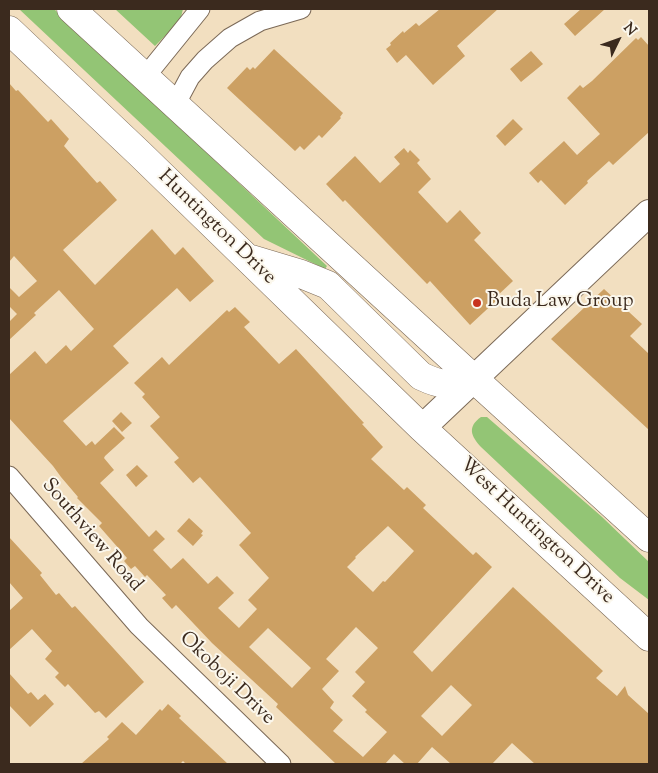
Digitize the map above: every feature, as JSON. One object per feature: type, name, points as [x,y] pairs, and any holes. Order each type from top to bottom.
[{"type":"main road","points":[[71,9],[649,538]]},
{"type":"main road","name":"Huntington Drive","points":[[9,30],[422,428]]},
{"type":"main road","points":[[422,428],[649,214]]},
{"type":"main road","points":[[246,257],[301,274],[328,286],[421,376],[437,384],[450,384],[473,378]]},
{"type":"main road","name":"West Huntington Drive","points":[[422,428],[649,637]]},
{"type":"street","points":[[145,77],[200,9]]},
{"type":"street","points":[[175,105],[190,77],[205,60],[254,15],[301,9]]},
{"type":"street","name":"Southview Road","points":[[9,476],[139,626]]},
{"type":"street","name":"Okoboji Drive","points":[[139,626],[282,764]]},
{"type":"green space","points":[[19,9],[54,9],[327,266],[325,269],[264,239]]},
{"type":"green space","points":[[115,9],[183,9],[180,21],[155,46]]},
{"type":"green space","points":[[481,417],[487,417],[601,516],[649,562],[649,600],[620,578],[481,447],[473,435],[472,428]]},
{"type":"building","points":[[440,9],[498,9],[457,46],[465,56],[433,85],[406,55],[397,63],[386,49],[403,31],[404,33],[416,23],[419,26]]},
{"type":"building","points":[[581,9],[605,9],[575,36],[564,24]]},
{"type":"building","points":[[641,37],[649,46],[649,132],[613,165],[609,161],[565,205],[541,180],[538,183],[529,173],[564,141],[577,155],[600,134],[567,98],[580,85],[583,88],[592,81],[636,38],[638,40]]},
{"type":"building","points":[[274,49],[343,113],[341,118],[322,138],[319,135],[304,150],[300,146],[295,151],[227,88],[247,67],[250,70],[253,67],[255,69]]},
{"type":"building","points":[[531,51],[543,64],[521,82],[510,69]]},
{"type":"building","points":[[9,83],[48,122],[51,119],[69,139],[64,146],[97,183],[100,181],[117,200],[63,250],[95,285],[152,229],[175,255],[183,247],[214,281],[190,302],[177,288],[113,346],[129,363],[63,421],[86,446],[92,441],[95,445],[114,427],[125,438],[105,456],[104,458],[114,470],[100,483],[149,537],[156,530],[165,539],[153,550],[171,569],[183,558],[208,584],[217,576],[234,593],[218,608],[239,628],[257,609],[248,600],[269,578],[239,545],[251,533],[200,477],[193,483],[174,462],[179,458],[150,426],[160,417],[142,397],[145,394],[134,383],[162,357],[169,365],[227,310],[229,312],[235,307],[250,322],[244,327],[279,364],[296,349],[364,423],[362,424],[383,447],[371,459],[404,490],[407,487],[426,505],[423,508],[473,555],[476,552],[492,567],[413,652],[432,672],[513,587],[603,671],[596,678],[617,696],[625,686],[628,695],[649,714],[649,764],[535,764],[512,743],[492,764],[451,764],[432,747],[417,764],[405,764],[394,754],[385,764],[336,764],[276,707],[278,704],[212,643],[176,605],[172,609],[162,598],[166,595],[147,575],[145,577],[135,566],[131,569],[124,561],[127,558],[99,526],[102,523],[77,498],[53,466],[9,418],[9,375],[35,351],[46,364],[66,345],[71,351],[94,329],[59,290],[9,340],[9,322],[17,314],[9,306],[9,287],[19,297],[37,281],[14,256],[9,262]],"holes":[[[388,526],[414,551],[373,592],[347,567]],[[356,627],[378,648],[355,672],[365,682],[352,696],[367,710],[365,712],[387,732],[363,757],[333,731],[343,720],[330,708],[334,702],[322,689],[339,671],[326,659]],[[268,628],[311,668],[292,688],[249,647]],[[451,685],[472,705],[442,736],[421,716]]]},
{"type":"building","points":[[513,119],[523,129],[505,146],[496,136]]},
{"type":"building","points":[[404,148],[408,153],[410,150],[420,160],[417,163],[431,179],[418,192],[447,223],[460,210],[481,233],[474,240],[513,281],[496,297],[498,299],[470,325],[430,281],[427,284],[345,200],[343,202],[326,184],[355,156],[380,183],[400,164],[394,157]]},
{"type":"building","points":[[604,289],[642,324],[630,336],[649,354],[649,430],[551,339]]},
{"type":"building","points":[[121,412],[132,423],[122,432],[112,421]]},
{"type":"building","points":[[137,465],[148,476],[136,487],[126,475]]},
{"type":"building","points":[[189,518],[203,531],[201,534],[203,535],[193,546],[177,531]]},
{"type":"building","points":[[9,537],[42,573],[40,575],[56,595],[59,593],[72,608],[75,606],[144,682],[106,718],[99,711],[95,713],[68,684],[65,687],[55,677],[59,673],[45,659],[52,651],[32,629],[9,650],[9,611],[23,598],[9,582]]},
{"type":"building","points":[[9,673],[28,694],[31,692],[38,700],[45,694],[54,704],[30,727],[9,705]]},
{"type":"building","points":[[168,704],[181,716],[179,718],[228,764],[186,764],[183,761],[180,764],[81,764],[109,739],[107,737],[122,722],[136,735],[160,709],[162,711]]},
{"type":"place","name":"Buda Law Group","points":[[477,303]]}]
